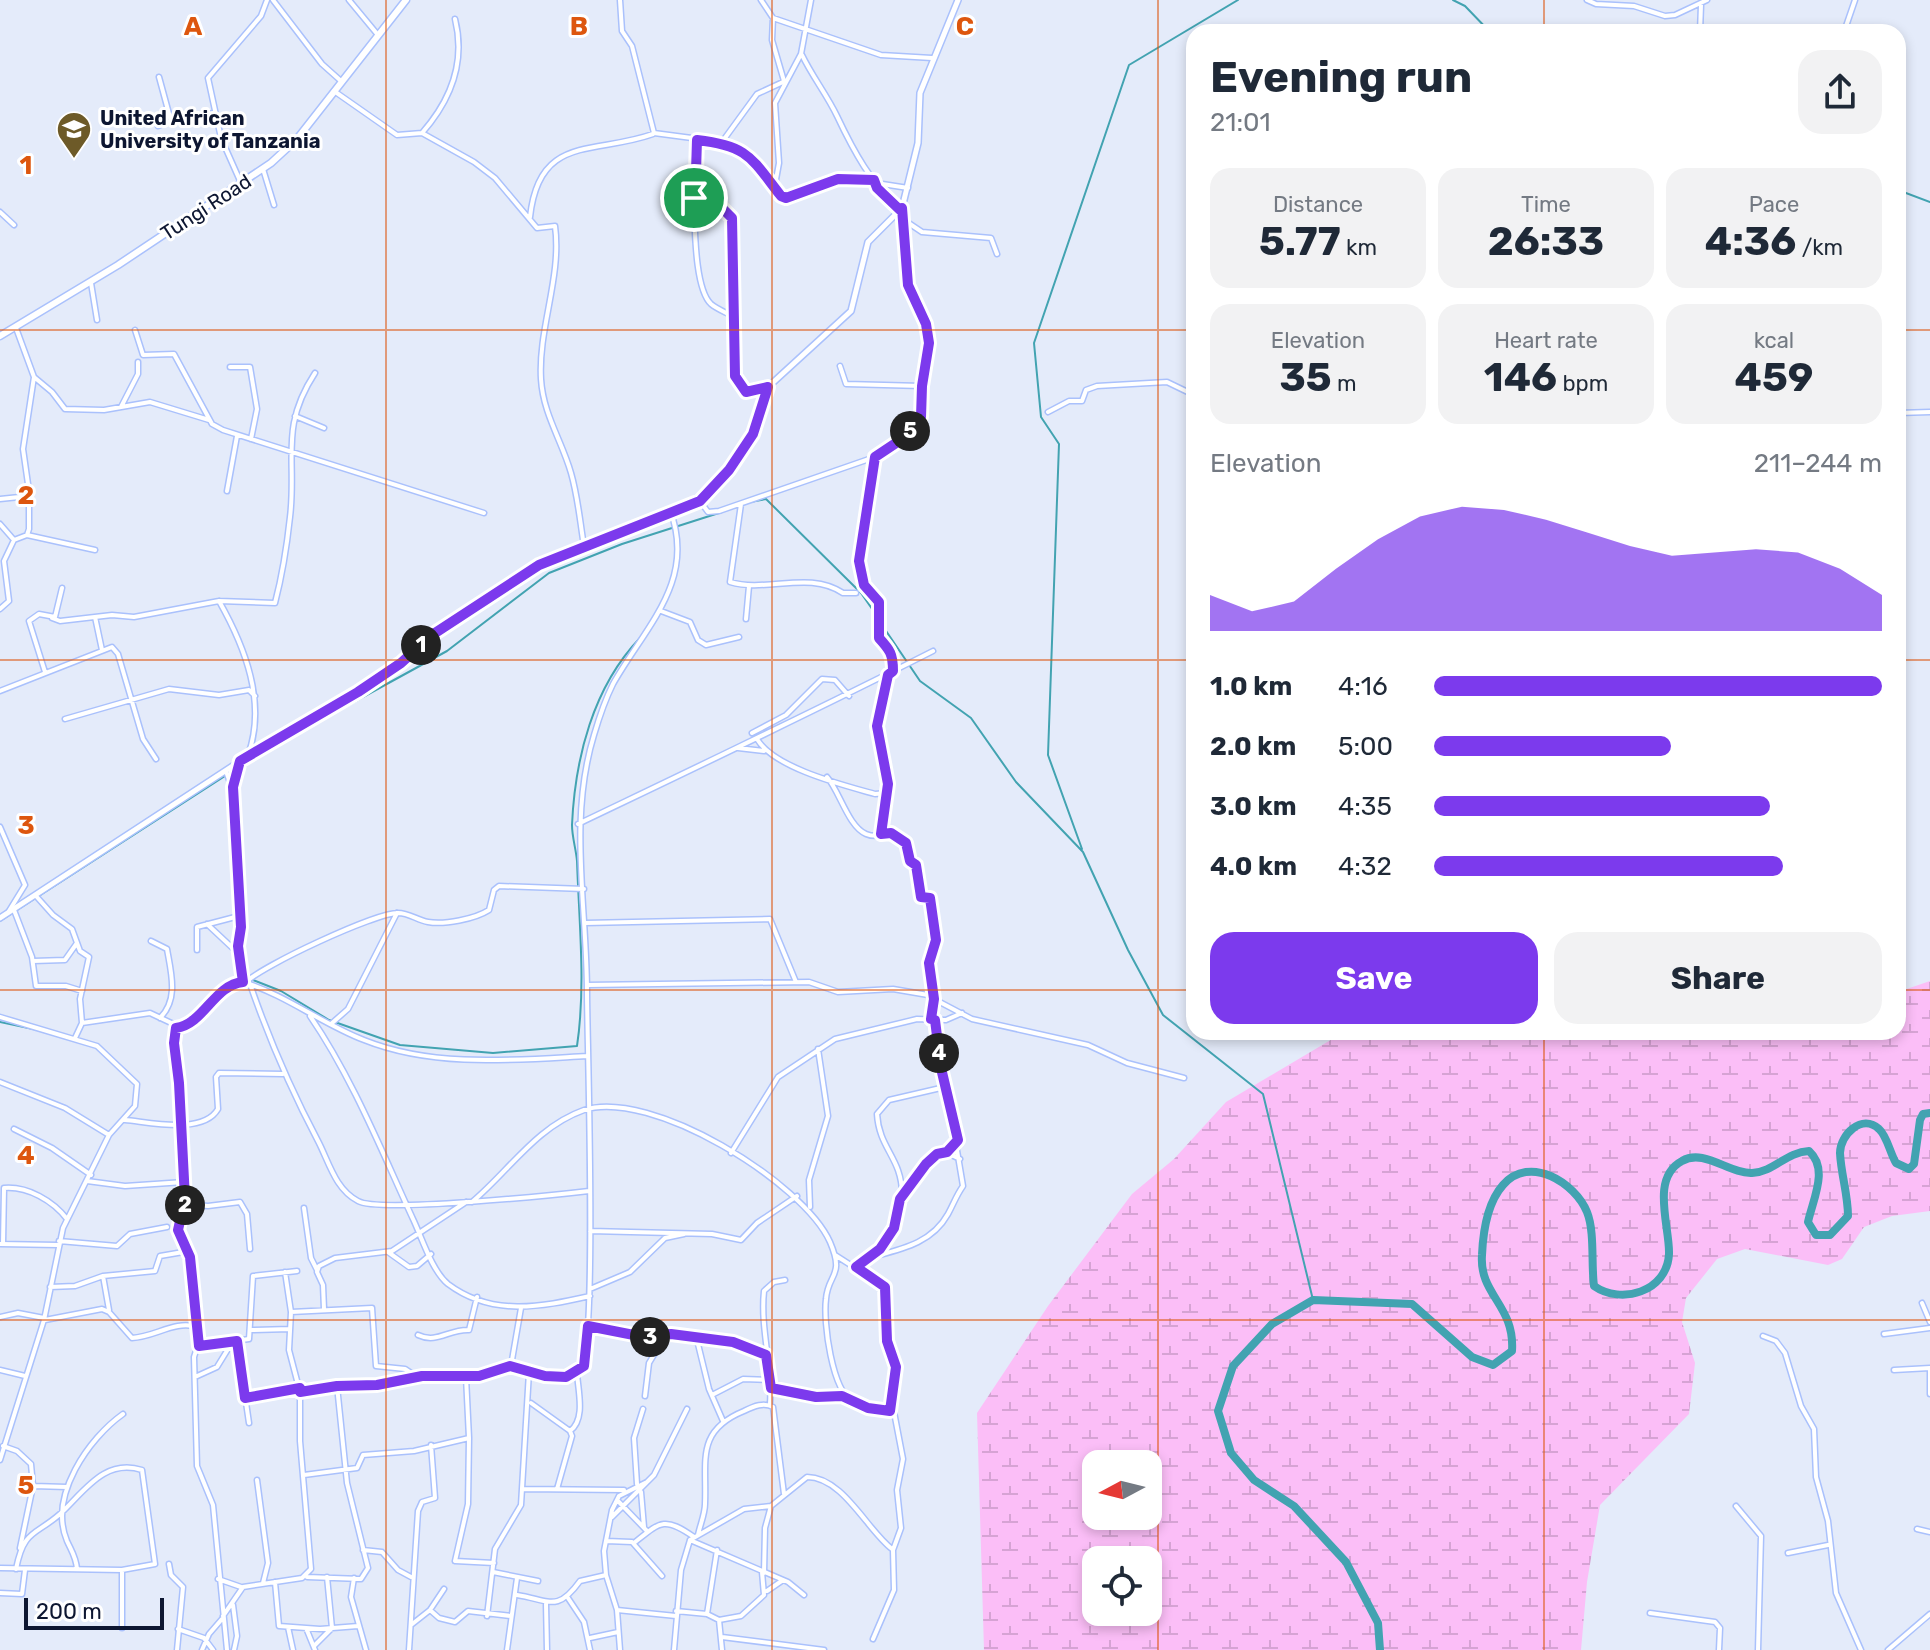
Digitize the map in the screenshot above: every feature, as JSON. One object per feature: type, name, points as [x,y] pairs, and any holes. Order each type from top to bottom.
[{"type":"main road","name":"Tungi Road","points":[[0,336],[90,282],[263,169],[297,139],[406,0]]},
{"type":"street","points":[[242,185],[221,138],[208,78],[261,16],[270,0],[322,64],[341,81]]},
{"type":"street","points":[[349,0],[378,35]]},
{"type":"street","points":[[620,0],[622,31],[632,46],[654,133]]},
{"type":"street","points":[[761,0],[773,18],[772,40],[783,82]]},
{"type":"street","points":[[774,187],[779,148],[773,112],[783,82],[801,54],[811,0]]},
{"type":"street","points":[[697,140],[695,203],[722,208],[732,218],[735,376],[746,392],[768,387],[851,311],[868,242],[901,209],[919,129],[920,93],[958,0]]},
{"type":"street","points":[[1587,0],[1596,4],[1634,6],[1665,16],[1701,5],[1707,0]]},
{"type":"street","points":[[1847,24],[1855,0]]},
{"type":"street","points":[[1700,24],[1701,5]]},
{"type":"street","points":[[773,18],[881,55],[932,58]]},
{"type":"street","points":[[422,133],[442,111],[459,63],[461,52],[455,19]]},
{"type":"street","points":[[700,501],[702,509],[708,512],[741,504],[875,457],[920,421],[929,343],[926,324],[908,285],[901,209],[877,188],[846,140],[838,117],[801,54]]},
{"type":"street","points":[[159,77],[171,121]]},
{"type":"street","points":[[722,142],[757,94],[783,82]]},
{"type":"street","points":[[334,91],[397,135],[422,133],[474,162],[495,178],[537,228],[555,226],[556,257],[544,327],[541,383],[556,439],[570,470],[584,546]]},
{"type":"street","points":[[158,126],[215,113]]},
{"type":"street","points":[[530,220],[533,194],[550,163],[572,151],[654,133],[722,142],[756,160],[774,187],[786,198],[838,179],[874,180],[908,188]]},
{"type":"street","points":[[263,169],[274,205]]},
{"type":"street","points":[[694,208],[700,277],[705,296],[712,305],[734,317]]},
{"type":"street","points":[[0,212],[14,225]]},
{"type":"street","points":[[903,219],[922,232],[991,238],[997,254]]},
{"type":"street","points":[[90,282],[97,320]]},
{"type":"street","points":[[16,328],[34,377],[23,449],[29,496],[27,535]]},
{"type":"street","points":[[135,330],[143,355],[174,354],[211,421]]},
{"type":"street","points":[[119,409],[138,374],[138,362]]},
{"type":"street","points":[[840,366],[846,384],[922,386]]},
{"type":"street","points":[[230,367],[250,367],[257,409],[251,439]]},
{"type":"street","points":[[45,672],[28,624],[35,615],[60,621],[134,617],[219,601],[275,603],[291,517],[289,450],[297,402],[315,373]]},
{"type":"street","points":[[34,377],[52,392],[65,409],[119,409],[150,402],[211,421],[237,436],[484,513]]},
{"type":"street","points":[[1048,412],[1069,401],[1082,401],[1086,390],[1097,386],[1167,382],[1186,391]]},
{"type":"street","points":[[0,918],[240,761],[358,692],[401,663],[432,635],[539,565],[670,510],[700,501],[729,470],[753,434],[768,387]]},
{"type":"street","points":[[1906,413],[1930,412]]},
{"type":"street","points":[[295,416],[324,428]]},
{"type":"street","points":[[227,491],[237,436]]},
{"type":"street","points":[[875,457],[859,561],[864,585],[879,602],[879,638],[891,650],[893,671]]},
{"type":"street","points":[[0,499],[29,496]]},
{"type":"street","points":[[741,504],[728,579],[749,586],[813,581],[831,584],[843,593],[856,593]]},
{"type":"street","points":[[557,1489],[571,1443],[570,1431],[580,1414],[577,1373],[586,1361],[590,1296],[587,985],[578,824],[585,770],[605,703],[661,611],[678,565],[677,527],[670,510]]},
{"type":"street","points":[[0,524],[14,540]]},
{"type":"street","points":[[0,609],[9,601],[4,561],[14,540],[27,535],[95,550]]},
{"type":"street","points":[[746,619],[749,586]]},
{"type":"street","points":[[52,618],[56,616],[62,588]]},
{"type":"street","points":[[219,601],[237,632],[255,696],[254,734],[248,756]]},
{"type":"street","points":[[661,611],[690,622],[698,640],[706,645],[739,637]]},
{"type":"street","points":[[95,617],[102,650]]},
{"type":"street","points":[[0,691],[112,647],[117,651],[144,741],[156,759]]},
{"type":"street","points":[[578,824],[731,748],[849,696],[933,651]]},
{"type":"street","points":[[881,834],[887,793],[877,726],[888,675]]},
{"type":"street","points":[[752,733],[786,715],[822,679],[835,680],[849,696]]},
{"type":"street","points":[[65,719],[176,689],[219,695],[249,690],[255,696]]},
{"type":"street","points":[[757,739],[764,751],[784,764],[875,794],[887,793]]},
{"type":"street","points":[[731,748],[764,751]]},
{"type":"street","points":[[240,761],[233,787],[239,954],[246,983],[283,1074],[332,1173],[347,1193],[365,1204],[406,1204],[589,1191]]},
{"type":"street","points":[[226,771],[233,787]]},
{"type":"street","points":[[827,777],[858,828],[869,836],[891,833],[906,843],[910,861],[916,865],[921,897],[930,898],[936,940],[929,963],[934,997],[933,1020],[958,1140],[963,1186],[932,1235],[872,1257],[856,1267]]},
{"type":"street","points":[[0,827],[25,885],[11,912]]},
{"type":"street","points":[[82,1023],[150,1013],[176,1028],[187,1025],[227,987],[246,983],[355,925],[397,913],[427,922],[485,913],[491,907],[494,890],[499,886],[584,889]]},
{"type":"street","points":[[36,896],[53,915],[72,929],[89,959],[79,1008],[82,1023],[75,1038]]},
{"type":"street","points":[[11,912],[33,961],[36,986],[66,986],[82,991]]},
{"type":"street","points":[[343,1031],[343,1016],[397,913]]},
{"type":"street","points":[[197,950],[196,929],[239,916]]},
{"type":"street","points":[[585,923],[770,919],[796,983]]},
{"type":"street","points":[[207,924],[239,954]]},
{"type":"street","points":[[151,941],[167,949],[172,983],[171,1004],[160,1018]]},
{"type":"street","points":[[33,961],[65,960],[77,942]]},
{"type":"street","points":[[246,983],[376,1045],[460,1059],[516,1061],[587,1056]]},
{"type":"street","points":[[587,985],[818,983],[838,992],[893,989],[934,997],[985,1023],[1088,1045],[1127,1063],[1184,1078]]},
{"type":"street","points":[[731,1153],[778,1077],[818,1049],[849,1034],[962,1013]]},
{"type":"street","points":[[310,1016],[339,1061],[445,1281],[492,1304],[521,1308],[590,1296]]},
{"type":"street","points":[[329,1024],[343,1016]]},
{"type":"street","points":[[0,1017],[97,1046],[137,1084],[135,1106],[109,1135],[67,1219],[59,1243],[44,1319],[0,1460]]},
{"type":"street","points":[[176,1028],[174,1043],[185,1204],[178,1230],[189,1251],[199,1346],[194,1357],[198,1471],[213,1505],[227,1650]]},
{"type":"street","points":[[810,1210],[809,1180],[828,1116],[818,1049]]},
{"type":"street","points":[[125,1120],[180,1124],[216,1114],[219,1104],[216,1077],[219,1073],[283,1074]]},
{"type":"street","points":[[0,1082],[65,1108],[109,1135]]},
{"type":"street","points":[[872,1257],[894,1228],[902,1196],[900,1168],[888,1151],[877,1114],[889,1100],[945,1087]]},
{"type":"street","points":[[317,1270],[335,1258],[388,1252],[470,1201],[526,1146],[588,1109],[628,1108],[647,1112],[696,1132],[779,1180],[810,1210],[834,1255],[837,1273],[826,1297],[827,1314],[832,1365],[847,1398]]},
{"type":"street","points":[[14,1129],[52,1148],[91,1175]]},
{"type":"street","points":[[902,1196],[932,1158],[947,1152],[958,1140]]},
{"type":"street","points":[[947,1152],[960,1160]]},
{"type":"street","points":[[87,1181],[125,1186],[184,1182]]},
{"type":"street","points":[[67,1219],[42,1198],[17,1188],[4,1188],[2,1244],[117,1246],[130,1234],[167,1227]]},
{"type":"street","points":[[590,1231],[686,1233],[744,1239],[757,1223],[797,1196]]},
{"type":"street","points":[[185,1204],[242,1203],[247,1214],[250,1249]]},
{"type":"street","points":[[304,1208],[311,1258],[317,1270],[324,1309]]},
{"type":"street","points":[[590,1289],[630,1272],[665,1238],[686,1233]]},
{"type":"street","points":[[50,1287],[75,1286],[103,1276],[155,1271],[160,1256],[189,1251]]},
{"type":"street","points":[[388,1252],[409,1267],[417,1266],[431,1254]]},
{"type":"street","points":[[834,1255],[885,1287],[887,1341],[896,1367],[890,1411]]},
{"type":"street","points":[[199,1346],[249,1339],[253,1276],[297,1271]]},
{"type":"street","points":[[285,1272],[291,1312],[289,1350],[300,1390],[312,1554],[307,1577]]},
{"type":"street","points":[[103,1276],[109,1312]]},
{"type":"street","points":[[784,1494],[774,1410],[770,1404],[764,1291],[774,1282],[785,1280]]},
{"type":"street","points":[[418,1335],[434,1338],[453,1329],[469,1330],[477,1297]]},
{"type":"street","points":[[1922,1303],[1930,1322]]},
{"type":"street","points":[[291,1312],[372,1308],[376,1366],[405,1369],[417,1377]]},
{"type":"street","points":[[510,1366],[521,1308]]},
{"type":"street","points":[[0,1317],[18,1313],[44,1319],[102,1309],[109,1312],[132,1338],[158,1334],[182,1324],[197,1327]]},
{"type":"street","points":[[588,1326],[644,1337],[666,1335],[748,1345],[766,1355]]},
{"type":"street","points":[[1884,1334],[1930,1328]]},
{"type":"street","points":[[251,1330],[290,1329]]},
{"type":"street","points":[[645,1396],[649,1363],[666,1335]]},
{"type":"street","points":[[1763,1336],[1776,1341],[1785,1353],[1801,1406],[1814,1429],[1816,1477],[1828,1521],[1828,1545],[1836,1593],[1861,1650]]},
{"type":"street","points":[[697,1339],[712,1395],[723,1421]]},
{"type":"street","points":[[195,1377],[214,1370],[235,1341]]},
{"type":"street","points":[[235,1341],[249,1423]]},
{"type":"street","points":[[245,1398],[337,1386],[377,1385],[417,1377],[494,1374],[510,1366],[557,1377],[577,1373]]},
{"type":"street","points":[[1894,1370],[1930,1366],[1930,1394]]},
{"type":"street","points":[[0,1370],[25,1376]]},
{"type":"street","points":[[487,1616],[498,1543],[519,1511],[523,1489],[529,1372]]},
{"type":"street","points":[[466,1377],[468,1504],[455,1561],[494,1563]]},
{"type":"street","points":[[712,1395],[743,1379],[770,1380]]},
{"type":"street","points":[[218,1579],[243,1587],[307,1577],[361,1579],[367,1571],[345,1470],[337,1386]]},
{"type":"street","points":[[771,1388],[808,1396],[847,1398],[868,1408],[894,1412],[900,1430],[903,1466],[897,1490],[901,1528],[893,1550],[894,1590],[873,1639]]},
{"type":"street","points":[[529,1402],[570,1431]]},
{"type":"street","points":[[674,1650],[684,1556],[705,1506],[702,1478],[714,1430],[723,1421],[757,1405],[770,1404]]},
{"type":"street","points":[[643,1409],[634,1438],[646,1530]]},
{"type":"street","points":[[610,1519],[647,1482],[687,1409]]},
{"type":"street","points":[[77,1569],[75,1552],[66,1540],[64,1509],[67,1487],[91,1442],[123,1414]]},
{"type":"street","points":[[304,1475],[359,1468],[363,1455],[409,1452],[469,1438]]},
{"type":"street","points":[[409,1650],[411,1577],[419,1506],[435,1498],[431,1445]]},
{"type":"street","points":[[3,1446],[17,1451],[31,1464],[33,1486],[16,1569]]},
{"type":"street","points":[[0,1568],[122,1570],[155,1564],[142,1470],[133,1467],[107,1471],[88,1484],[64,1509],[34,1529],[19,1550]]},
{"type":"street","points":[[765,1592],[765,1528],[771,1506],[807,1477],[825,1482],[893,1550]]},
{"type":"street","points":[[257,1480],[268,1563],[263,1583]]},
{"type":"street","points":[[33,1486],[67,1487]]},
{"type":"street","points":[[523,1489],[639,1488]]},
{"type":"street","points":[[620,1650],[617,1610],[606,1575],[606,1541],[617,1500],[626,1490]]},
{"type":"street","points":[[617,1500],[646,1530]]},
{"type":"street","points":[[694,1537],[744,1509],[771,1506]]},
{"type":"street","points":[[1736,1506],[1761,1536],[1758,1650]]},
{"type":"street","points":[[634,1543],[646,1530],[672,1523],[717,1550],[783,1580],[804,1595]]},
{"type":"street","points":[[1917,1529],[1930,1532]]},
{"type":"street","points":[[606,1541],[634,1543]]},
{"type":"street","points":[[634,1543],[642,1557],[662,1576]]},
{"type":"street","points":[[1788,1553],[1828,1545]]},
{"type":"street","points":[[363,1550],[382,1552],[398,1570],[411,1577]]},
{"type":"street","points":[[707,1614],[717,1550]]},
{"type":"street","points":[[169,1564],[171,1575],[183,1587],[177,1650]]},
{"type":"street","points":[[0,1593],[22,1594],[25,1569]]},
{"type":"street","points":[[122,1570],[122,1628]]},
{"type":"street","points":[[493,1572],[538,1581]]},
{"type":"street","points":[[517,1595],[546,1604],[568,1598],[580,1581],[606,1575]]},
{"type":"street","points":[[306,1628],[314,1648],[332,1628],[327,1577]]},
{"type":"street","points":[[354,1578],[351,1597],[366,1650]]},
{"type":"street","points":[[507,1650],[517,1578]]},
{"type":"street","points":[[617,1610],[707,1614],[719,1620],[741,1616],[765,1592],[783,1580]]},
{"type":"street","points":[[275,1582],[276,1623],[306,1628],[358,1626]]},
{"type":"street","points":[[202,1650],[243,1587]]},
{"type":"street","points":[[411,1625],[430,1610],[444,1589]]},
{"type":"street","points":[[568,1598],[590,1638],[590,1650]]},
{"type":"street","points":[[233,1603],[237,1636],[234,1650]]},
{"type":"street","points":[[546,1604],[547,1650]]},
{"type":"street","points":[[430,1610],[439,1618],[455,1622],[468,1611],[487,1616],[511,1616]]},
{"type":"street","points":[[1650,1613],[1715,1622],[1720,1628],[1719,1650]]},
{"type":"street","points":[[1888,1650],[1930,1614]]},
{"type":"street","points":[[719,1620],[722,1650]]},
{"type":"street","points":[[288,1627],[293,1650]]},
{"type":"street","points":[[178,1629],[206,1640],[213,1650]]},
{"type":"street","points":[[590,1638],[618,1632]]},
{"type":"street","points":[[722,1637],[824,1650]]},
{"type":"green space","points":[[1930,981],[1930,1211],[1892,1216],[1864,1227],[1842,1259],[1828,1265],[1745,1249],[1717,1259],[1686,1298],[1682,1322],[1695,1363],[1689,1414],[1600,1505],[1587,1582],[1581,1650],[984,1650],[977,1413],[1048,1306],[1132,1194],[1174,1159],[1226,1102],[1331,1040],[1906,1040],[1906,989]]},
{"type":"waterway","points":[[1198,24],[1238,0]]},
{"type":"waterway","points":[[1453,0],[1465,6],[1482,24]]},
{"type":"waterway","points":[[1082,849],[1048,755],[1059,444],[1041,417],[1034,343],[1129,65],[1186,31]]},
{"type":"waterway","points":[[1906,193],[1930,202]]},
{"type":"waterway","points":[[750,502],[766,499],[861,593],[877,616]]},
{"type":"waterway","points":[[0,921],[259,754],[447,651],[549,573],[622,544],[722,512]]},
{"type":"waterway","points":[[675,578],[678,561]]},
{"type":"waterway","points":[[880,622],[920,681],[971,718],[1016,782],[1083,852],[1128,950],[1163,1015],[1186,1033]]},
{"type":"waterway","points":[[253,980],[281,991],[329,1020],[400,1045],[493,1053],[577,1046],[581,954],[577,861],[572,825],[577,774],[582,749],[599,701],[610,678],[640,638]]},
{"type":"waterway","points":[[205,1004],[226,981],[247,978]]},
{"type":"waterway","points":[[0,1022],[38,1030]]},
{"type":"waterway","points":[[1195,1040],[1263,1094],[1313,1300]]},
{"type":"waterway","points":[[1380,1650],[1378,1623],[1346,1562],[1294,1506],[1254,1480],[1231,1453],[1218,1411],[1233,1366],[1272,1324],[1313,1300],[1412,1304],[1472,1357],[1493,1365],[1512,1351],[1511,1335],[1508,1322],[1486,1280],[1482,1255],[1487,1218],[1494,1200],[1503,1185],[1514,1176],[1538,1172],[1551,1176],[1573,1191],[1589,1220],[1594,1286],[1605,1292],[1629,1294],[1652,1286],[1666,1267],[1669,1243],[1664,1191],[1672,1169],[1682,1161],[1708,1159],[1734,1170],[1752,1173],[1809,1151],[1815,1158],[1819,1175],[1808,1222],[1816,1235],[1830,1235],[1848,1216],[1840,1153],[1848,1133],[1866,1123],[1879,1129],[1896,1163],[1909,1169],[1914,1164],[1920,1120],[1923,1114],[1930,1113]]},
{"type":"place","name":"United African University of Tanzania","points":[[74,160]]},
{"type":"route","points":[[697,140],[722,142],[756,160],[781,196],[786,198],[838,179],[874,180],[877,188],[900,210],[902,208],[908,253],[908,285],[926,324],[929,351],[922,386],[921,417],[916,426],[875,457],[868,492],[869,509],[859,543],[864,585],[879,602],[879,638],[891,650],[893,658],[893,671],[888,675],[877,726],[888,784],[881,834],[891,833],[903,838],[910,861],[916,865],[921,897],[930,898],[936,940],[929,963],[934,999],[931,1019],[935,1020],[938,1028],[941,1068],[958,1140],[947,1152],[937,1154],[926,1164],[900,1199],[894,1228],[880,1249],[856,1267],[885,1287],[887,1341],[896,1367],[890,1411],[868,1408],[842,1396],[816,1397],[771,1388],[766,1355],[748,1345],[671,1334],[644,1337],[623,1330],[588,1326],[584,1366],[579,1372],[566,1377],[545,1376],[510,1366],[504,1371],[479,1376],[422,1376],[377,1385],[337,1386],[316,1392],[300,1392],[300,1388],[245,1398],[237,1341],[199,1346],[190,1257],[178,1230],[185,1199],[174,1043],[176,1028],[187,1025],[227,987],[243,982],[238,946],[240,890],[233,787],[240,761],[358,692],[401,663],[432,635],[539,565],[670,510],[700,501],[729,470],[753,434],[768,387],[746,392],[734,374],[732,218],[722,208],[697,204],[694,198],[697,140]]}]
